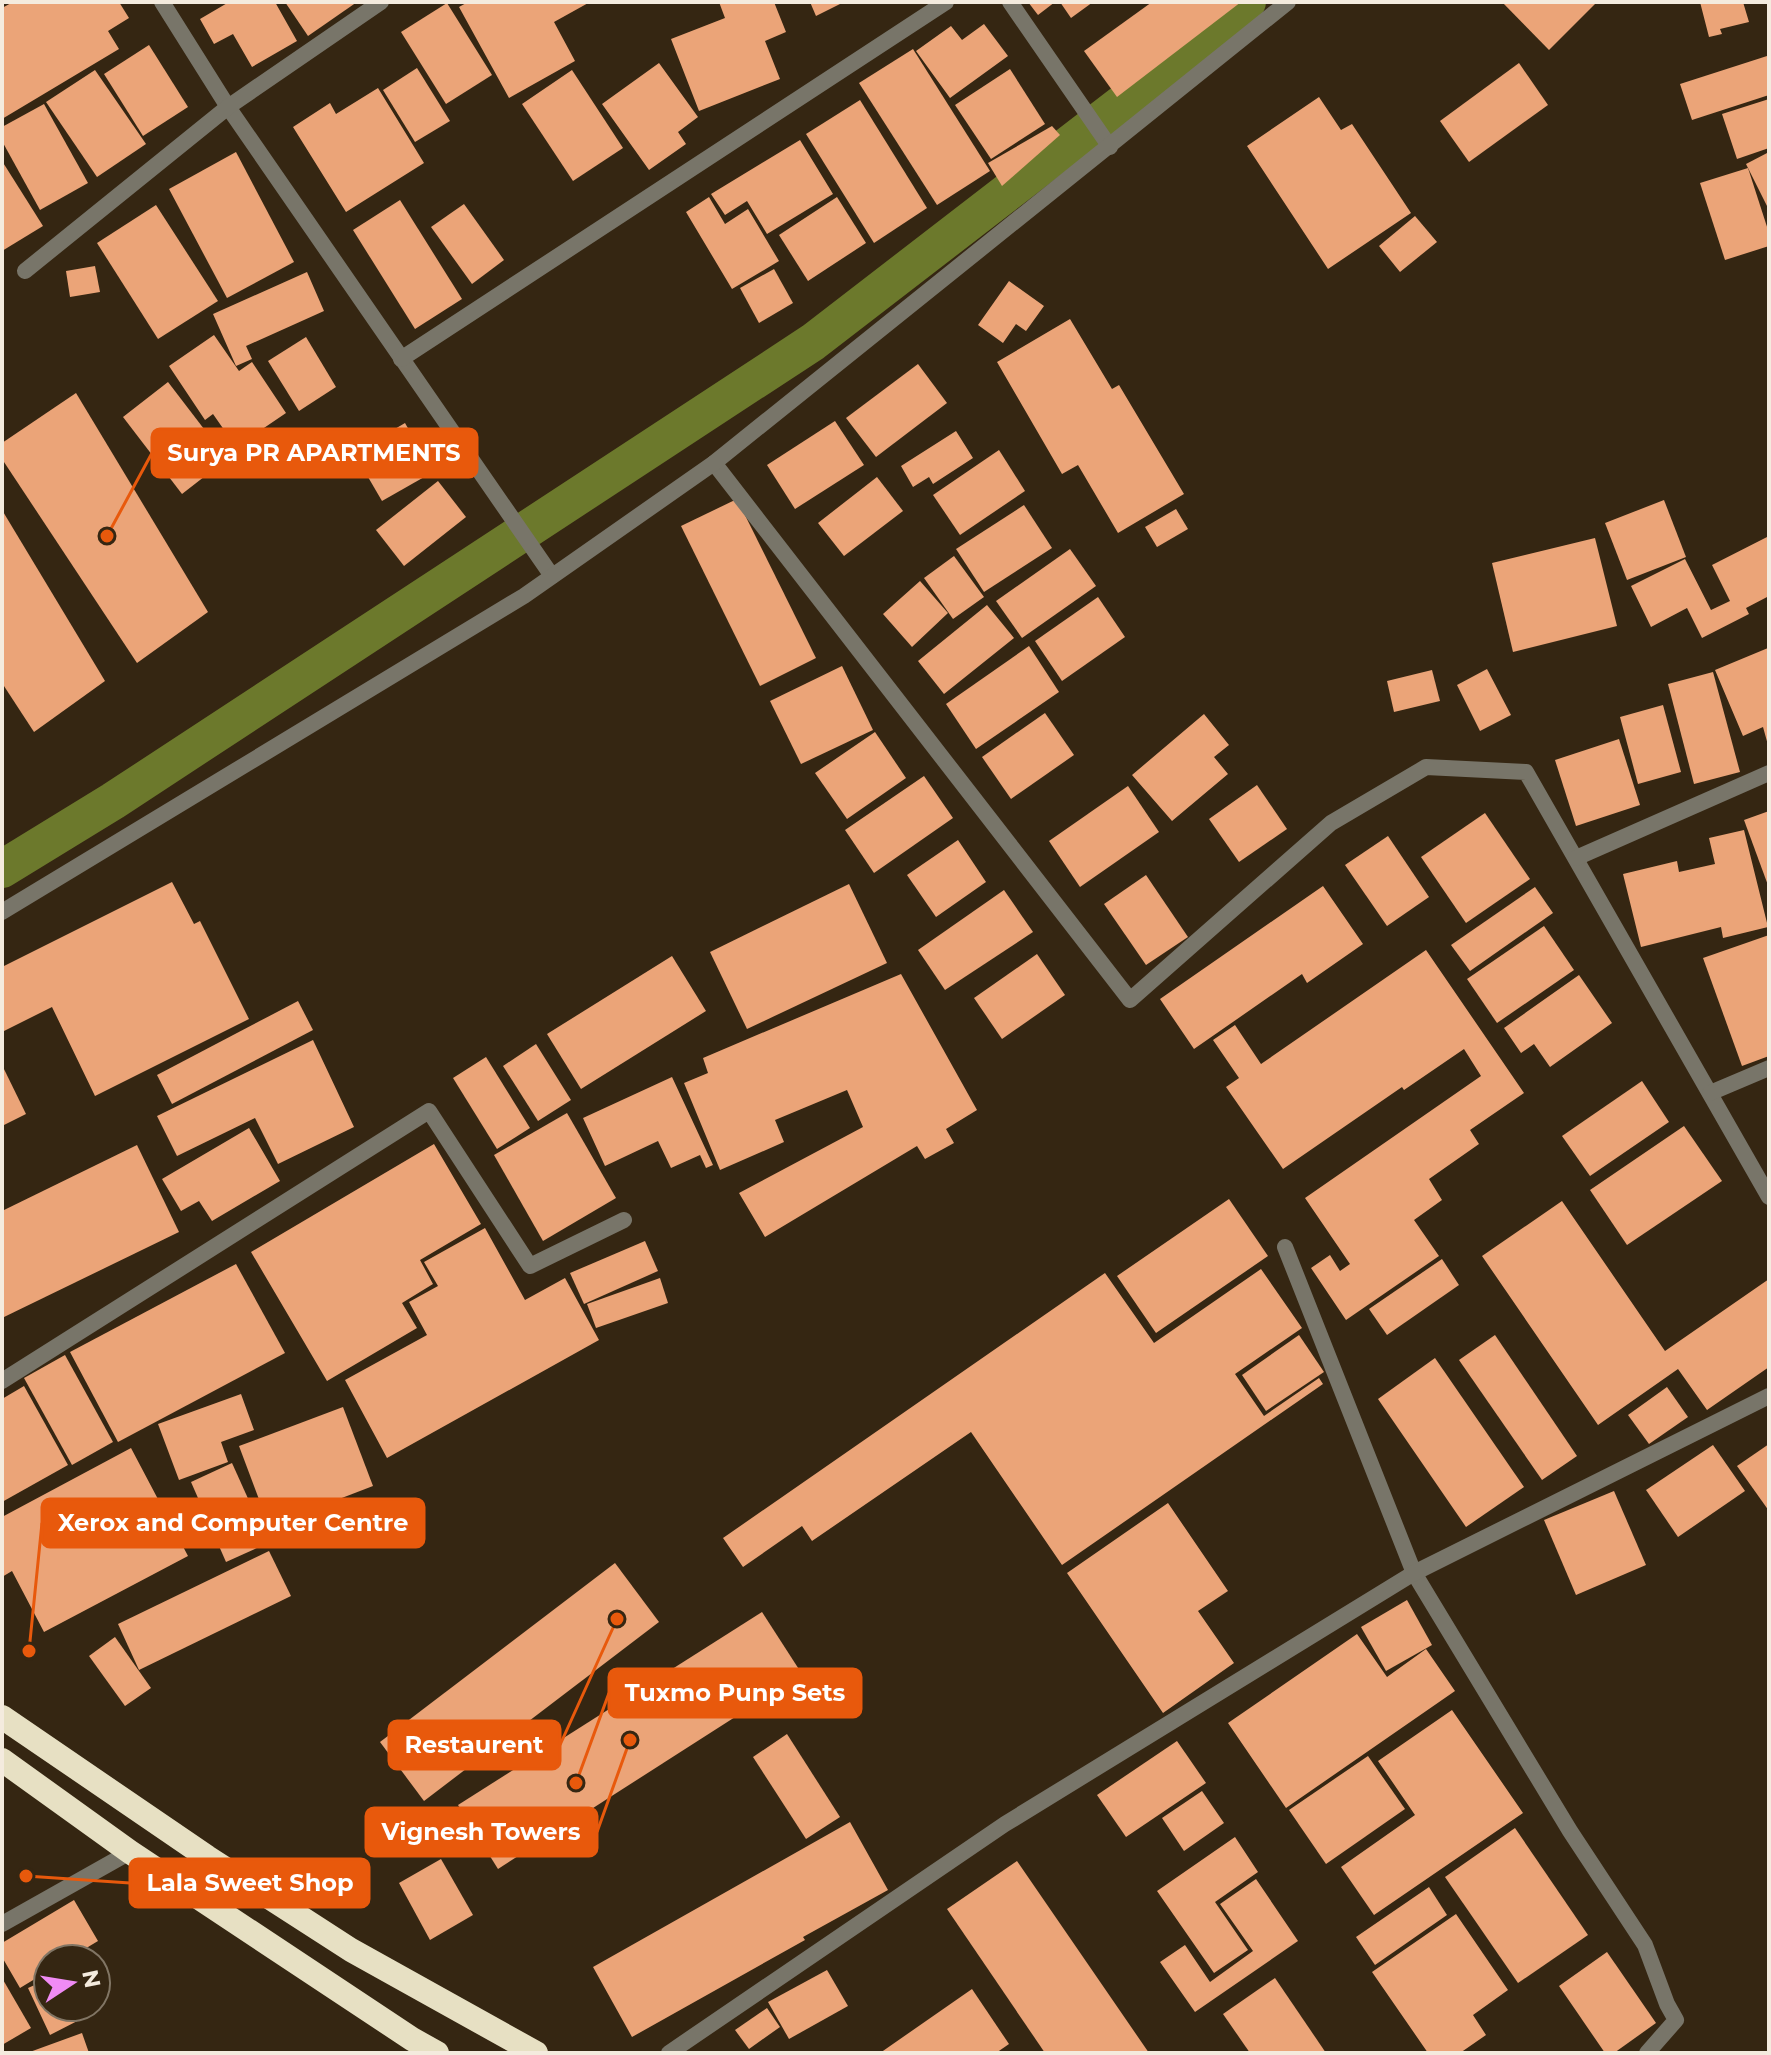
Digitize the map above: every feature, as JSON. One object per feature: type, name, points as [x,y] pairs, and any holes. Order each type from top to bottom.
[{"type":"highway","points":[[2,1717],[207,1857],[351,1950],[536,2053]]},
{"type":"highway","points":[[2,1760],[130,1852],[437,2053]]},
{"type":"street","points":[[162,2],[228,107],[551,574]]},
{"type":"street","points":[[25,271],[228,107],[381,2]]},
{"type":"street","points":[[401,359],[946,2]]},
{"type":"street","points":[[1010,2],[1109,145]]},
{"type":"street","points":[[2,912],[511,604],[714,463],[1288,2]]},
{"type":"street","points":[[714,463],[1130,1000],[1331,823],[1426,767],[1526,772],[1769,1197]]},
{"type":"street","points":[[1576,858],[1769,773]]},
{"type":"street","points":[[1710,1093],[1769,1068]]},
{"type":"street","points":[[2,1381],[429,1111],[530,1266],[624,1220]]},
{"type":"street","points":[[1285,1247],[1414,1573],[1570,1831],[1645,1945],[1676,2020],[1647,2053]]},
{"type":"street","points":[[669,2053],[1005,1824],[1414,1573],[1769,1396]]},
{"type":"street","points":[[2,1924],[130,1852]]},
{"type":"building","points":[[13,2],[119,2],[129,18],[108,31],[119,49],[2,119],[2,8]]},
{"type":"building","points":[[229,2],[275,2],[297,41],[252,67],[233,34],[214,44],[200,19]]},
{"type":"building","points":[[285,2],[357,2],[308,36]]},
{"type":"building","points":[[468,2],[590,2],[554,22],[575,61],[509,98],[459,7]]},
{"type":"building","points":[[719,2],[774,2],[786,32],[765,41],[780,79],[699,111],[671,39],[725,18]]},
{"type":"building","points":[[810,2],[844,2],[816,16]]},
{"type":"building","points":[[1028,2],[1055,2],[1038,15]]},
{"type":"building","points":[[1060,2],[1093,2],[1071,18]]},
{"type":"building","points":[[1152,2],[1241,2],[1117,97],[1084,51]]},
{"type":"building","points":[[1502,2],[1597,2],[1549,50]]},
{"type":"building","points":[[1700,2],[1743,2],[1749,22],[1720,29],[1722,34],[1709,37]]},
{"type":"building","points":[[447,3],[492,75],[446,104],[401,32]]},
{"type":"building","points":[[984,24],[1008,56],[950,98],[916,51],[951,26],[962,40]]},
{"type":"building","points":[[149,45],[188,107],[143,136],[104,74]]},
{"type":"building","points":[[913,49],[990,171],[937,205],[859,83]]},
{"type":"building","points":[[1767,56],[1769,95],[1692,120],[1680,84]]},
{"type":"building","points":[[659,63],[698,117],[678,132],[686,144],[649,170],[602,104]]},
{"type":"building","points":[[1519,63],[1548,105],[1469,162],[1440,121]]},
{"type":"building","points":[[417,68],[450,121],[415,142],[383,90]]},
{"type":"building","points":[[1010,69],[1045,124],[991,159],[955,105]]},
{"type":"building","points":[[95,70],[146,144],[97,177],[46,102]]},
{"type":"building","points":[[572,70],[623,148],[573,181],[522,104]]},
{"type":"building","points":[[378,88],[424,163],[346,212],[293,127],[330,103],[336,114]]},
{"type":"building","points":[[1319,97],[1341,130],[1352,124],[1411,213],[1328,269],[1247,146]]},
{"type":"building","points":[[1769,99],[1769,148],[1737,159],[1722,114]]},
{"type":"building","points":[[860,100],[927,208],[874,243],[806,134]]},
{"type":"building","points":[[44,104],[88,183],[40,210],[2,141],[2,127]]},
{"type":"building","points":[[1052,126],[1060,135],[1002,186],[988,163]]},
{"type":"building","points":[[800,140],[833,194],[767,234],[747,201],[725,215],[711,194]]},
{"type":"building","points":[[236,152],[294,262],[227,298],[169,189]]},
{"type":"building","points":[[1769,152],[1769,210],[1746,164]]},
{"type":"building","points":[[2,161],[43,226],[2,251]]},
{"type":"building","points":[[1748,168],[1769,233],[1769,246],[1725,260],[1700,183]]},
{"type":"building","points":[[709,197],[725,224],[748,209],[779,261],[732,289],[686,212]]},
{"type":"building","points":[[837,197],[866,243],[808,281],[779,235]]},
{"type":"building","points":[[400,200],[462,299],[415,329],[353,230]]},
{"type":"building","points":[[464,204],[504,260],[472,284],[431,227]]},
{"type":"building","points":[[156,205],[218,301],[158,339],[97,243]]},
{"type":"building","points":[[1415,216],[1437,242],[1400,272],[1379,246]]},
{"type":"building","points":[[95,266],[100,292],[70,297],[66,271]]},
{"type":"building","points":[[774,269],[793,303],[759,323],[740,288]]},
{"type":"building","points":[[307,272],[324,311],[246,346],[252,359],[236,366],[213,314]]},
{"type":"building","points":[[1009,281],[1044,306],[1026,331],[1016,324],[1003,343],[978,325]]},
{"type":"building","points":[[1070,319],[1112,389],[1119,385],[1184,494],[1118,533],[1078,465],[1062,474],[997,362]]},
{"type":"building","points":[[214,335],[239,371],[252,362],[286,413],[236,447],[213,414],[205,420],[169,366]]},
{"type":"building","points":[[306,337],[336,387],[299,411],[268,361]]},
{"type":"building","points":[[918,364],[947,403],[876,457],[846,418]]},
{"type":"building","points":[[168,382],[227,459],[182,494],[123,417]]},
{"type":"building","points":[[76,393],[208,612],[137,663],[2,459],[2,443]]},
{"type":"building","points":[[835,421],[864,465],[795,509],[767,465]]},
{"type":"building","points":[[405,423],[433,472],[382,501],[354,453]]},
{"type":"building","points":[[956,431],[973,458],[933,484],[929,477],[913,487],[901,466]]},
{"type":"building","points":[[999,450],[1025,491],[960,535],[933,495]]},
{"type":"building","points":[[877,477],[903,511],[844,556],[818,523]]},
{"type":"building","points":[[438,481],[466,517],[404,566],[376,530]]},
{"type":"building","points":[[737,499],[816,658],[760,686],[681,526]]},
{"type":"building","points":[[1664,500],[1686,557],[1627,580],[1605,523]]},
{"type":"building","points":[[1024,505],[1052,548],[984,592],[956,549]]},
{"type":"building","points":[[1176,509],[1188,529],[1157,547],[1145,527]]},
{"type":"building","points":[[2,510],[105,681],[34,732],[2,683]]},
{"type":"building","points":[[1769,536],[1769,596],[1746,608],[1749,614],[1702,638],[1687,608],[1651,627],[1631,586],[1685,559],[1711,610],[1730,601],[1712,565]]},
{"type":"building","points":[[1595,538],[1617,626],[1513,652],[1492,563]]},
{"type":"building","points":[[1070,549],[1096,586],[1022,638],[996,601]]},
{"type":"building","points":[[954,556],[984,597],[953,619],[924,578]]},
{"type":"building","points":[[920,581],[948,613],[912,647],[883,614]]},
{"type":"building","points":[[1098,597],[1125,637],[1062,681],[1035,641]]},
{"type":"building","points":[[987,605],[1014,638],[944,694],[918,661]]},
{"type":"building","points":[[1029,646],[1059,692],[976,749],[946,704]]},
{"type":"building","points":[[1768,648],[1768,745],[1763,727],[1743,736],[1715,670]]},
{"type":"building","points":[[842,666],[873,730],[801,764],[770,701]]},
{"type":"building","points":[[1487,669],[1511,715],[1480,731],[1457,685]]},
{"type":"building","points":[[1432,670],[1440,701],[1394,712],[1387,681]]},
{"type":"building","points":[[1713,672],[1740,772],[1694,784],[1668,684]]},
{"type":"building","points":[[1663,705],[1681,772],[1638,784],[1620,717]]},
{"type":"building","points":[[1045,713],[1074,755],[1011,799],[982,757]]},
{"type":"building","points":[[1204,714],[1229,745],[1214,757],[1228,774],[1172,821],[1132,775]]},
{"type":"building","points":[[875,732],[906,778],[847,819],[815,773]]},
{"type":"building","points":[[1619,739],[1640,805],[1576,826],[1555,760]]},
{"type":"building","points":[[924,776],[953,818],[874,873],[845,830]]},
{"type":"building","points":[[1257,785],[1287,829],[1239,862],[1209,819]]},
{"type":"building","points":[[1128,786],[1159,832],[1080,887],[1049,841]]},
{"type":"building","points":[[1769,811],[1769,888],[1744,820]]},
{"type":"building","points":[[1485,813],[1530,879],[1466,923],[1421,857]]},
{"type":"building","points":[[1744,830],[1768,927],[1723,938],[1721,927],[1641,947],[1623,874],[1677,861],[1679,872],[1715,864],[1709,838]]},
{"type":"building","points":[[1388,836],[1429,897],[1387,926],[1345,865]]},
{"type":"building","points":[[958,840],[986,882],[936,917],[907,875]]},
{"type":"building","points":[[1146,875],[1188,937],[1146,965],[1104,904]]},
{"type":"building","points":[[172,882],[194,924],[200,921],[249,1019],[95,1096],[52,1007],[2,1032],[2,967]]},
{"type":"building","points":[[849,884],[887,963],[747,1029],[710,952]]},
{"type":"building","points":[[1323,886],[1363,944],[1307,983],[1302,974],[1194,1049],[1160,999]]},
{"type":"building","points":[[1535,887],[1553,913],[1470,971],[1451,945]]},
{"type":"building","points":[[1004,890],[1033,932],[945,990],[918,950]]},
{"type":"building","points":[[1544,926],[1574,970],[1497,1023],[1467,979]]},
{"type":"building","points":[[1769,935],[1769,1056],[1742,1066],[1703,958]]},
{"type":"building","points":[[1426,950],[1524,1093],[1470,1130],[1479,1144],[1429,1179],[1442,1200],[1414,1220],[1439,1256],[1346,1320],[1311,1268],[1330,1255],[1340,1271],[1350,1264],[1305,1198],[1481,1076],[1464,1049],[1404,1090],[1402,1087],[1283,1169],[1226,1087],[1239,1078],[1213,1040],[1235,1025],[1261,1064]]},
{"type":"building","points":[[1037,954],[1065,995],[1002,1039],[974,998]]},
{"type":"building","points":[[672,956],[706,1011],[581,1089],[547,1034]]},
{"type":"building","points":[[901,974],[977,1110],[946,1129],[954,1143],[925,1159],[917,1146],[765,1237],[739,1193],[863,1127],[847,1090],[775,1120],[784,1142],[720,1170],[684,1083],[708,1073],[703,1058]]},
{"type":"building","points":[[1579,975],[1612,1023],[1550,1067],[1534,1044],[1521,1053],[1504,1028]]},
{"type":"building","points":[[298,1001],[313,1030],[172,1104],[157,1075]]},
{"type":"building","points":[[313,1040],[354,1127],[278,1164],[255,1118],[177,1156],[157,1116]]},
{"type":"building","points":[[536,1044],[571,1100],[538,1121],[503,1066]]},
{"type":"building","points":[[486,1057],[530,1128],[497,1149],[453,1078]]},
{"type":"building","points":[[2,1065],[26,1114],[2,1126]]},
{"type":"building","points":[[672,1077],[713,1165],[706,1168],[700,1155],[671,1168],[658,1141],[605,1166],[583,1118]]},
{"type":"building","points":[[1642,1081],[1669,1122],[1590,1176],[1562,1136]]},
{"type":"building","points":[[567,1113],[616,1198],[543,1241],[494,1155]]},
{"type":"building","points":[[1684,1126],[1722,1181],[1627,1245],[1590,1190]]},
{"type":"building","points":[[249,1128],[280,1181],[212,1221],[199,1201],[181,1211],[162,1179]]},
{"type":"building","points":[[434,1144],[481,1224],[420,1260],[433,1284],[402,1303],[417,1328],[327,1381],[251,1252]]},
{"type":"building","points":[[137,1145],[179,1232],[2,1318],[2,1211]]},
{"type":"building","points":[[1229,1199],[1268,1256],[1156,1333],[1117,1276]]},
{"type":"building","points":[[1562,1201],[1665,1351],[1769,1279],[1769,1367],[1707,1410],[1678,1369],[1598,1425],[1482,1256]]},
{"type":"building","points":[[485,1228],[525,1300],[565,1278],[599,1340],[387,1458],[345,1380],[427,1335],[409,1302],[438,1286],[424,1262]]},
{"type":"building","points":[[645,1241],[658,1271],[584,1304],[570,1273]]},
{"type":"building","points":[[1442,1259],[1459,1285],[1387,1335],[1369,1309]]},
{"type":"building","points":[[236,1264],[285,1353],[118,1442],[70,1352]]},
{"type":"building","points":[[1261,1269],[1302,1328],[1235,1374],[1264,1416],[1319,1378],[1323,1384],[1062,1565],[971,1432],[812,1541],[802,1526],[743,1567],[723,1538],[1105,1273],[1154,1343]]},
{"type":"building","points":[[660,1278],[668,1303],[596,1328],[587,1304]]},
{"type":"building","points":[[1299,1335],[1324,1372],[1266,1411],[1242,1375]]},
{"type":"building","points":[[1495,1335],[1577,1456],[1542,1480],[1459,1360]]},
{"type":"building","points":[[65,1355],[113,1442],[72,1465],[24,1378]]},
{"type":"building","points":[[1435,1358],[1524,1487],[1466,1527],[1378,1399]]},
{"type":"building","points":[[24,1386],[68,1465],[2,1502],[2,1399]]},
{"type":"building","points":[[1667,1387],[1688,1417],[1649,1444],[1628,1415]]},
{"type":"building","points":[[241,1394],[254,1430],[221,1442],[228,1462],[179,1480],[158,1424]]},
{"type":"building","points":[[343,1407],[373,1486],[269,1526],[239,1446]]},
{"type":"building","points":[[1769,1444],[1769,1511],[1737,1466]]},
{"type":"building","points":[[1713,1445],[1745,1491],[1678,1537],[1646,1490]]},
{"type":"building","points":[[131,1448],[188,1556],[44,1632],[12,1571],[2,1577],[2,1517]]},
{"type":"building","points":[[232,1463],[268,1543],[226,1562],[191,1482]]},
{"type":"building","points":[[1614,1491],[1646,1565],[1576,1595],[1544,1520]]},
{"type":"building","points":[[1168,1503],[1228,1591],[1198,1611],[1234,1663],[1163,1713],[1067,1573]]},
{"type":"building","points":[[269,1551],[291,1596],[139,1670],[118,1624]]},
{"type":"building","points":[[615,1563],[659,1622],[424,1801],[380,1742]]},
{"type":"building","points":[[1407,1600],[1432,1645],[1386,1671],[1361,1627]]},
{"type":"building","points":[[762,1612],[802,1674],[498,1869],[458,1805]]},
{"type":"building","points":[[1357,1634],[1387,1677],[1426,1649],[1455,1691],[1286,1808],[1228,1723]]},
{"type":"building","points":[[115,1637],[151,1688],[125,1706],[89,1656]]},
{"type":"building","points":[[1452,1710],[1523,1813],[1374,1915],[1341,1867],[1415,1815],[1378,1761]]},
{"type":"building","points":[[787,1734],[840,1817],[806,1839],[753,1757]]},
{"type":"building","points":[[1177,1741],[1206,1783],[1126,1837],[1097,1795]]},
{"type":"building","points":[[1368,1756],[1405,1809],[1326,1864],[1289,1810]]},
{"type":"building","points":[[1202,1791],[1224,1823],[1184,1851],[1162,1818]]},
{"type":"building","points":[[850,1822],[888,1890],[632,2037],[593,1967]]},
{"type":"building","points":[[1515,1828],[1588,1935],[1518,1983],[1445,1877]]},
{"type":"building","points":[[1235,1837],[1258,1872],[1215,1902],[1248,1950],[1214,1973],[1157,1891]]},
{"type":"building","points":[[441,1859],[473,1915],[430,1940],[399,1883]]},
{"type":"building","points":[[1017,1861],[1149,2053],[1045,2053],[947,1909]]},
{"type":"building","points":[[1256,1879],[1298,1941],[1195,2012],[1160,1962],[1185,1945],[1210,1982],[1253,1951],[1220,1904]]},
{"type":"building","points":[[1429,1887],[1447,1915],[1375,1965],[1356,1937]]},
{"type":"building","points":[[74,1900],[98,1941],[32,1943],[32,1981],[20,1988],[2,1957],[2,1943]]},
{"type":"building","points":[[1456,1914],[1508,1990],[1473,2015],[1486,2035],[1460,2053],[1428,2053],[1372,1972]]},
{"type":"building","points":[[1607,1952],[1656,2023],[1614,2053],[1605,2053],[1559,1986]]},
{"type":"building","points":[[827,1970],[848,2006],[789,2039],[768,2002]]},
{"type":"building","points":[[2,1978],[31,2028],[2,2045]]},
{"type":"building","points":[[1275,1978],[1326,2053],[1250,2053],[1223,2014]]},
{"type":"building","points":[[972,1989],[1009,2044],[996,2053],[880,2053]]},
{"type":"building","points":[[767,2008],[780,2027],[749,2049],[735,2030]]},
{"type":"building","points":[[44,2023],[73,2023],[50,2035]]},
{"type":"building","points":[[82,2033],[89,2053],[27,2053]]},
{"type":"waterway","points":[[2,869],[113,801],[813,342],[1201,43],[1247,2]]},
{"type":"place","name":"Surya PR APARTMENTS","points":[[107,536]]},
{"type":"place","name":"Restaurent","points":[[617,1619]]},
{"type":"place","name":"Xerox and Computer Centre","points":[[29,1651]]},
{"type":"place","name":"Vignesh Towers","points":[[630,1740]]},
{"type":"place","name":"Tuxmo Punp Sets","points":[[576,1783]]},
{"type":"place","name":"Lala Sweet Shop","points":[[26,1876]]}]
